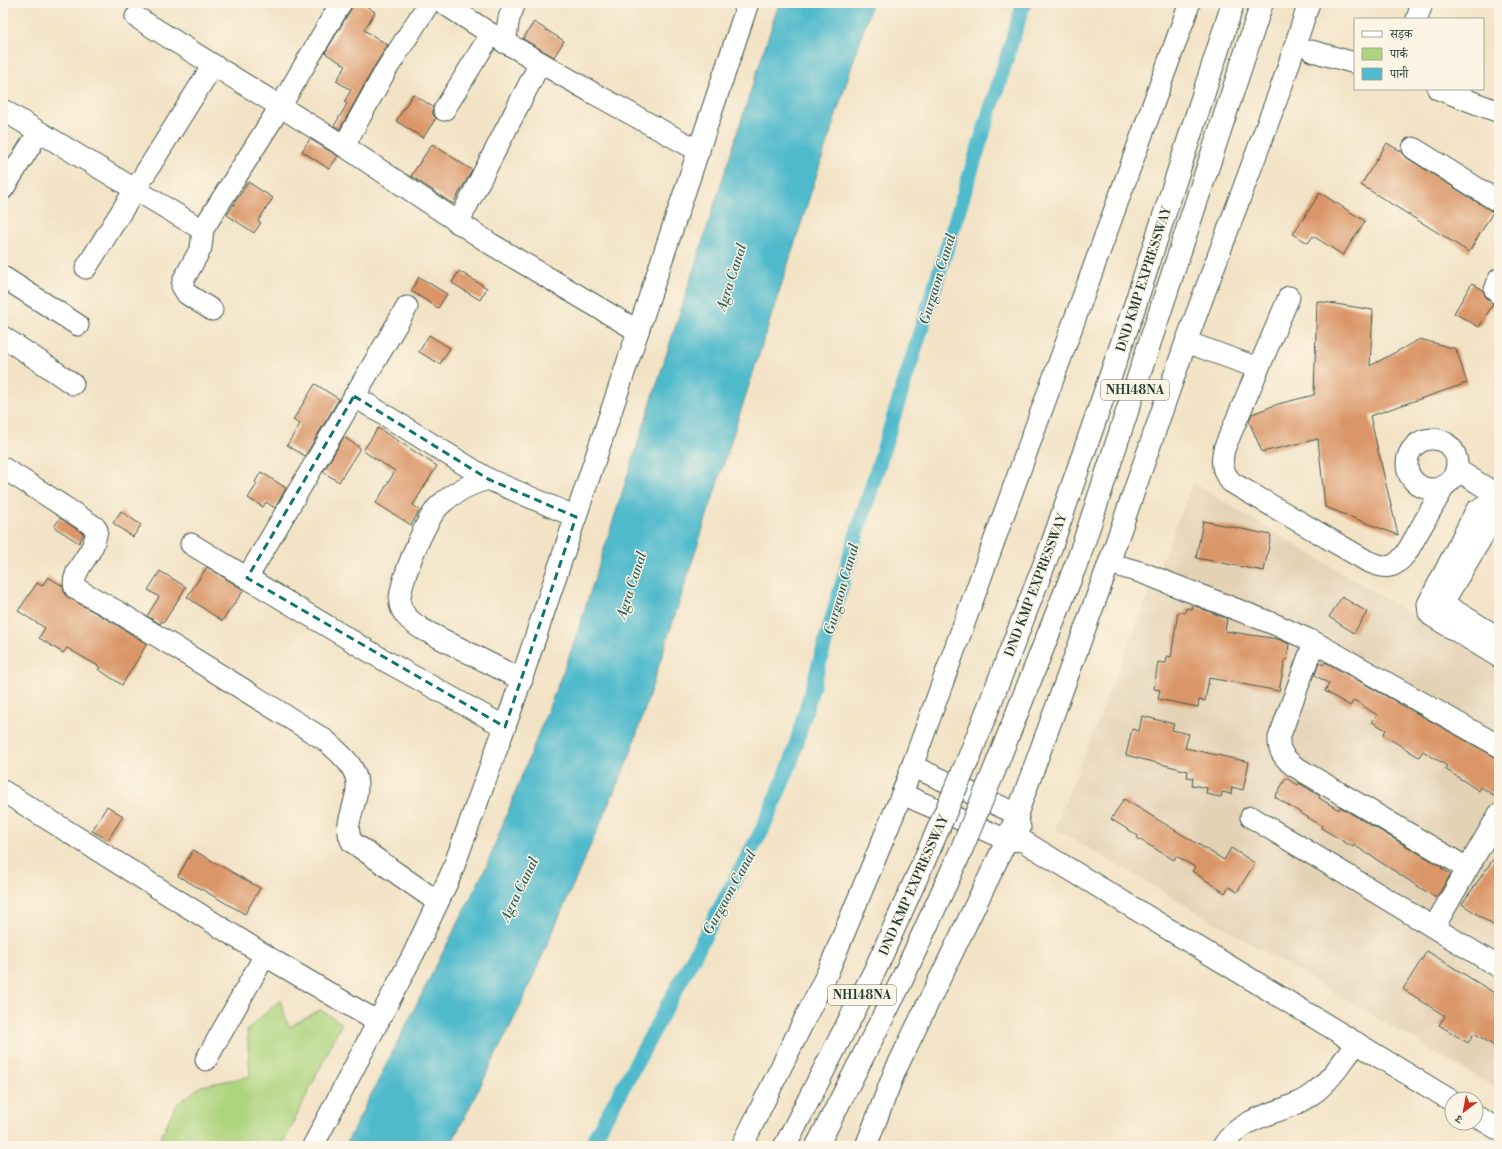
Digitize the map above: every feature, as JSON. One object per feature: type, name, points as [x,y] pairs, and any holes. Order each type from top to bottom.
[{"type":"highway","name":"DND KMP EXPRESSWAY","points":[[785,1146],[875,970],[968,760],[1051,547],[1134,308],[1233,3]]},
{"type":"highway","name":"DND KMP EXPRESSWAY","points":[[818,1146],[900,984],[960,853],[1079,557],[1262,3]]},
{"type":"street","points":[[344,146],[386,70],[429,3]]},
{"type":"street","points":[[443,3],[540,63],[698,151]]},
{"type":"street","points":[[444,110],[498,38],[515,3]]},
{"type":"street","points":[[313,1146],[414,953],[451,874],[522,680],[748,3]]},
{"type":"street","points":[[742,1146],[827,974],[902,794],[1189,3]]},
{"type":"street","points":[[866,1146],[895,1071],[1015,840],[1017,814],[1109,563],[1186,342],[1282,85],[1308,3]]},
{"type":"street","points":[[1417,18],[1422,3]]},
{"type":"street","points":[[212,310],[187,294],[182,286],[184,279],[201,248],[204,229],[280,107],[336,5]]},
{"type":"street","points":[[136,17],[344,146],[458,223],[541,275],[638,331]]},
{"type":"street","points":[[1312,51],[1354,63]]},
{"type":"street","points":[[458,223],[540,63]]},
{"type":"street","points":[[86,268],[134,189],[213,65]]},
{"type":"street","points":[[1441,90],[1499,112]]},
{"type":"street","points":[[3,110],[196,226],[204,229]]},
{"type":"street","points":[[3,189],[39,132]]},
{"type":"street","points":[[1413,148],[1499,202]]},
{"type":"street","points":[[3,277],[78,325]]},
{"type":"street","points":[[1499,279],[1496,290],[1499,294]]},
{"type":"street","points":[[1288,297],[1224,449],[1222,466],[1225,475],[1231,482],[1367,561],[1381,567],[1392,567],[1400,562],[1451,477],[1496,496]]},
{"type":"street","points":[[247,578],[407,307]]},
{"type":"street","points":[[3,337],[73,384]]},
{"type":"street","points":[[1186,342],[1258,368]]},
{"type":"street","points":[[354,396],[488,479],[576,517]]},
{"type":"street","points":[[3,468],[95,527],[97,530],[93,546],[76,574],[74,583],[75,588],[120,612],[325,740],[343,755],[356,777],[357,789],[348,828],[348,835],[352,842],[438,902]]},
{"type":"street","points":[[488,479],[472,483],[461,489],[439,506],[418,542],[400,597],[400,606],[409,619],[422,629],[522,680]]},
{"type":"street","points":[[1496,496],[1491,522],[1445,599],[1449,607],[1499,638]]},
{"type":"street","points":[[1496,496],[1476,511],[1428,604],[1427,609],[1432,616],[1499,657]]},
{"type":"street","points":[[191,544],[382,658],[505,727]]},
{"type":"street","points":[[1109,563],[1148,575],[1274,624],[1314,642],[1499,746]]},
{"type":"street","points":[[1314,642],[1279,738],[1280,752],[1286,760],[1294,766],[1468,868]]},
{"type":"street","points":[[912,766],[1017,814]]},
{"type":"street","points":[[3,791],[265,955],[378,1022]]},
{"type":"street","points":[[902,794],[1015,840],[1444,1096]]},
{"type":"street","points":[[1434,927],[1499,814]]},
{"type":"street","points":[[1251,817],[1499,967]]},
{"type":"street","points":[[206,1060],[265,955]]},
{"type":"street","points":[[1223,1146],[1239,1128],[1252,1120],[1293,1104],[1315,1093],[1357,1043]]},
{"type":"street","points":[[1484,1121],[1499,1130]]},
{"type":"highlighted area","points":[[354,396],[488,479],[576,517],[505,727],[247,578]]},
{"type":"shaded area","points":[[1193,483],[1499,668],[1499,1090],[1055,828]]},
{"type":"green space","points":[[280,1000],[289,1027],[320,1010],[342,1023],[282,1146],[157,1146],[175,1106],[201,1086],[250,1076],[247,1030]]},
{"type":"water","name":"Agra Canal","points":[[779,3],[872,3],[630,755],[518,1011],[450,1146],[345,1146],[486,867],[573,646]]},
{"type":"building","points":[[353,3],[362,3],[375,12],[364,30],[388,45],[340,129],[334,126],[347,104],[344,102],[351,90],[336,81],[346,66],[325,53]]},
{"type":"building","points":[[534,22],[564,41],[554,57],[523,39]]},
{"type":"building","points":[[413,94],[433,107],[433,115],[436,118],[423,138],[396,121]]},
{"type":"building","points":[[310,139],[338,156],[329,169],[302,151]]},
{"type":"building","points":[[1387,143],[1402,152],[1407,158],[1493,212],[1469,252],[1361,185]]},
{"type":"building","points":[[432,144],[472,170],[453,204],[411,176]]},
{"type":"building","points":[[248,182],[273,198],[258,221],[261,223],[254,233],[227,215]]},
{"type":"building","points":[[1320,193],[1365,221],[1343,255],[1313,236],[1308,243],[1293,234]]},
{"type":"building","points":[[459,271],[487,288],[480,300],[452,283]]},
{"type":"building","points":[[419,277],[447,294],[438,308],[411,291]]},
{"type":"building","points":[[1472,283],[1483,290],[1486,298],[1493,304],[1479,327],[1454,313]]},
{"type":"building","points":[[1317,301],[1373,310],[1370,366],[1420,339],[1456,349],[1467,383],[1370,416],[1398,535],[1325,507],[1318,439],[1262,452],[1249,421],[1252,414],[1278,404],[1314,395]]},
{"type":"building","points":[[429,335],[450,348],[440,364],[419,352]]},
{"type":"building","points":[[315,384],[339,399],[305,456],[287,445],[300,424],[293,420]]},
{"type":"building","points":[[378,428],[437,466],[413,505],[420,510],[411,525],[376,503],[395,471],[363,451]]},
{"type":"building","points":[[344,437],[360,448],[339,482],[323,472]]},
{"type":"building","points":[[261,472],[286,488],[275,508],[266,502],[263,507],[248,498],[257,484],[255,482]]},
{"type":"building","points":[[121,511],[141,525],[133,537],[113,523]]},
{"type":"building","points":[[60,518],[84,534],[79,543],[54,527]]},
{"type":"building","points":[[1203,521],[1271,535],[1264,571],[1196,558]]},
{"type":"building","points":[[207,567],[244,590],[222,621],[187,597]]},
{"type":"building","points":[[160,571],[186,587],[164,622],[162,621],[160,624],[147,616],[159,597],[148,590]]},
{"type":"building","points":[[48,577],[63,586],[65,595],[69,598],[114,623],[147,644],[122,685],[98,669],[100,667],[67,648],[63,653],[39,638],[45,628],[18,611],[37,583],[42,586]]},
{"type":"building","points":[[1342,597],[1367,612],[1354,633],[1329,617]]},
{"type":"building","points":[[1193,605],[1227,619],[1225,631],[1278,639],[1289,644],[1287,660],[1285,660],[1279,691],[1209,678],[1205,701],[1199,700],[1198,707],[1158,699],[1160,690],[1154,689],[1158,662],[1166,663],[1167,656],[1171,657],[1178,612],[1185,613],[1186,608],[1192,609]]},
{"type":"building","points":[[1319,662],[1323,665],[1325,662],[1499,759],[1499,799],[1481,787],[1479,791],[1445,769],[1447,766],[1423,751],[1419,757],[1383,735],[1386,730],[1372,722],[1377,715],[1354,700],[1350,706],[1325,691],[1329,684],[1315,675]]},
{"type":"building","points":[[1142,716],[1174,724],[1172,730],[1189,734],[1185,748],[1249,762],[1243,790],[1232,787],[1231,794],[1222,792],[1221,797],[1206,794],[1207,788],[1192,785],[1193,778],[1187,777],[1188,771],[1126,755],[1132,729],[1139,731]]},
{"type":"building","points":[[1286,778],[1298,785],[1299,783],[1320,796],[1319,798],[1339,810],[1340,807],[1442,867],[1441,868],[1451,874],[1436,898],[1354,845],[1353,847],[1321,828],[1322,826],[1275,797]]},
{"type":"building","points":[[1124,799],[1224,860],[1231,848],[1255,863],[1237,892],[1229,887],[1225,893],[1192,871],[1195,867],[1176,856],[1174,860],[1137,838],[1138,836],[1111,819]]},
{"type":"building","points":[[107,806],[123,816],[108,840],[92,831]]},
{"type":"building","points":[[193,850],[260,888],[245,914],[178,876]]},
{"type":"building","points":[[1499,851],[1499,929],[1462,904]]},
{"type":"building","points":[[1427,951],[1499,996],[1499,1049],[1474,1033],[1468,1043],[1439,1025],[1445,1016],[1403,989]]},
{"type":"waterway","name":"Gurgaon Canal","points":[[590,1146],[763,828],[791,762],[852,549],[1024,3]]}]
